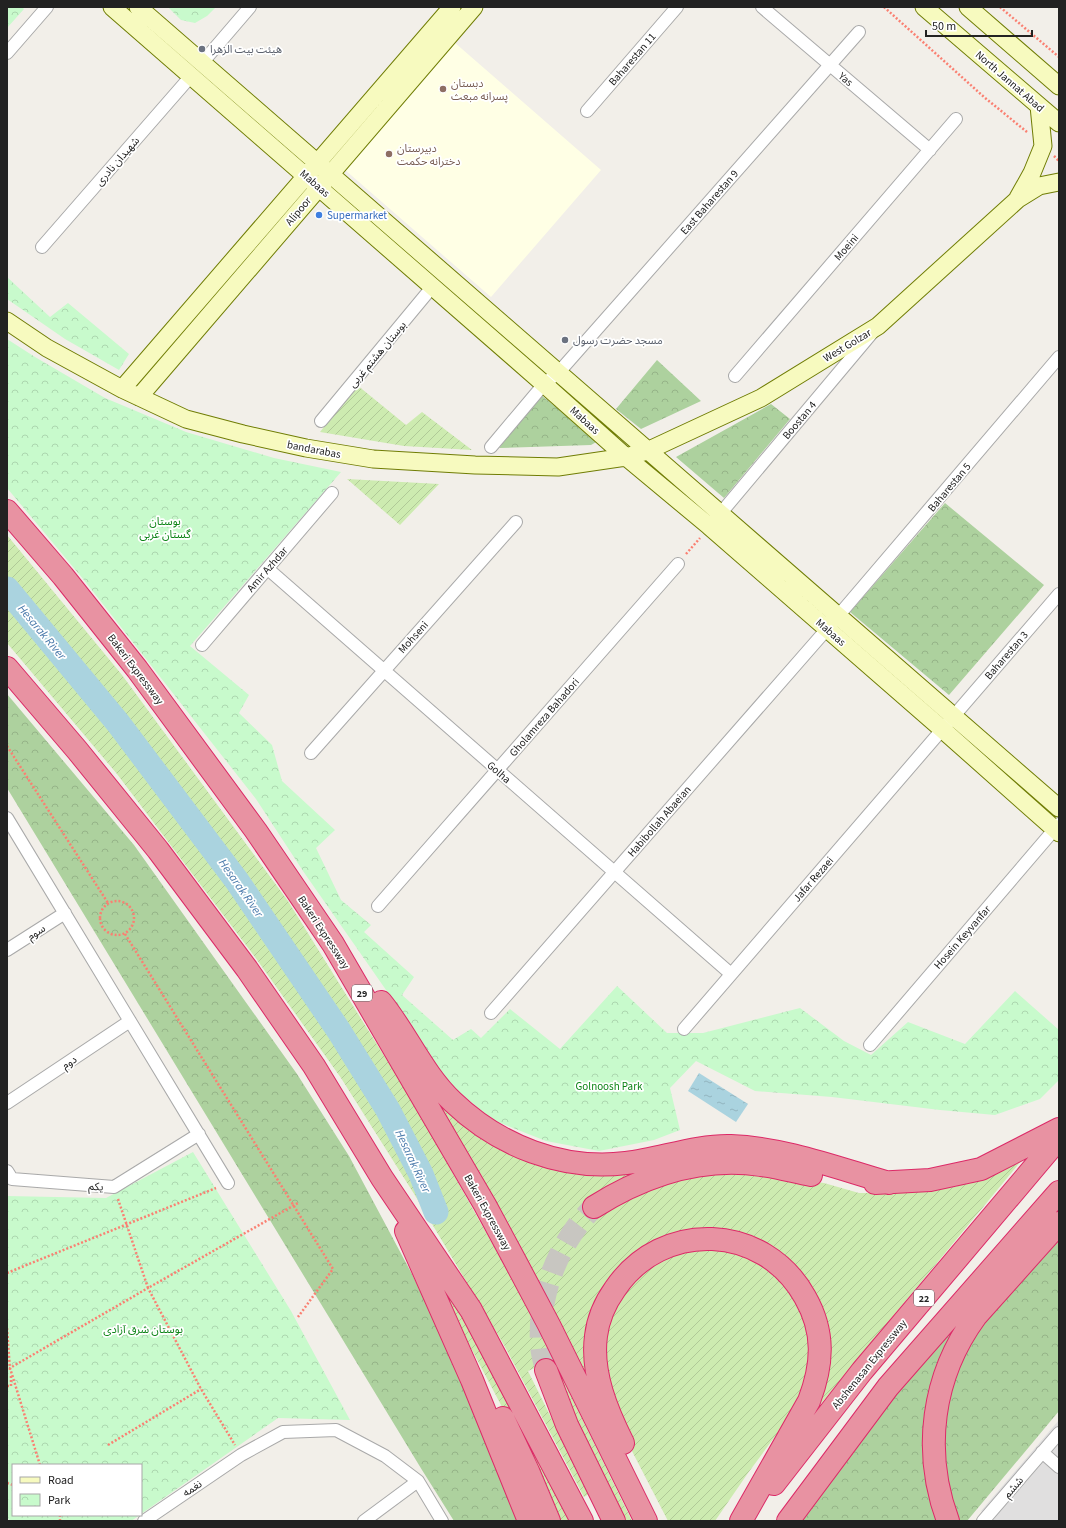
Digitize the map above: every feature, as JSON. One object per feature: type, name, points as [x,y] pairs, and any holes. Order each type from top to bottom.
[{"type":"highway","name":"Bakeri Expressway","points":[[7,511],[63,576],[137,669],[256,831],[333,944],[485,1205],[549,1325],[646,1521]]},
{"type":"highway","points":[[7,668],[158,850],[247,970],[314,1066],[382,1178],[471,1310],[582,1521]]},
{"type":"highway","points":[[333,944],[394,1018],[432,1078],[452,1102],[481,1126],[518,1147],[536,1154],[554,1158],[581,1163],[606,1165],[627,1163],[695,1149],[729,1146],[767,1149],[889,1183]]},
{"type":"highway","points":[[594,1207],[619,1191],[646,1179],[682,1168],[714,1163],[760,1165],[854,1182],[889,1183],[930,1180],[980,1169],[1059,1129]]},
{"type":"highway","name":"Abshenasan Expressway","points":[[746,1521],[862,1371],[1059,1138]]},
{"type":"highway","points":[[382,1178],[438,1302],[492,1428],[529,1521]]},
{"type":"highway","points":[[792,1517],[888,1387],[1059,1192]]},
{"type":"highway","points":[[948,1521],[942,1503],[935,1470],[933,1435],[940,1394],[948,1367],[959,1341],[976,1316],[1059,1223]]},
{"type":"highway","points":[[652,1521],[630,1456],[613,1422],[600,1386],[595,1358],[598,1323],[604,1307],[620,1281],[639,1263],[651,1254],[674,1244],[697,1239],[708,1239],[741,1244],[769,1257],[786,1271],[800,1288],[810,1306],[817,1325],[820,1346],[819,1370],[815,1386],[809,1401],[741,1521]]},
{"type":"highway","points":[[438,1302],[490,1393],[528,1471],[548,1521]]},
{"type":"highway","points":[[546,1370],[567,1425],[614,1521]]},
{"type":"street","points":[[7,53],[47,7]]},
{"type":"street","name":"Mabaas","points":[[112,7],[433,286],[626,457],[709,526],[1057,828]]},
{"type":"street","name":"Mabaas","points":[[138,7],[1059,808]]},
{"type":"street","points":[[202,63],[250,7]]},
{"type":"street","name":"Alipoor","points":[[139,397],[319,187],[324,168],[452,7]]},
{"type":"street","name":"Alipoor","points":[[122,389],[306,176],[324,168],[474,7]]},
{"type":"street","name":"Baharestan 11","points":[[587,111],[676,7]]},
{"type":"street","name":"Yas","points":[[762,7],[930,150]]},
{"type":"street","name":"North Jannat Abad","points":[[924,7],[1059,123]]},
{"type":"street","points":[[968,7],[1059,86]]},
{"type":"street","name":"East Baharestan 9","points":[[491,447],[544,384],[559,372],[859,32]]},
{"type":"street","name":"شهیدان نادری","points":[[42,247],[191,76]]},
{"type":"street","name":"West Golzar","points":[[1018,198],[1032,172],[1043,146],[1039,106]]},
{"type":"street","name":"Moeini","points":[[735,376],[956,119]]},
{"type":"street","name":"West Golzar","points":[[647,451],[761,398],[878,326],[1018,198],[1039,186],[1059,182]]},
{"type":"street","name":"بوستان هشتم غربی","points":[[321,421],[433,286]]},
{"type":"street","name":"bandarabas","points":[[7,321],[47,348],[122,389],[186,419],[306,448],[373,459],[475,465],[558,467],[626,457],[647,451]]},
{"type":"street","name":"Boostan 4","points":[[709,526],[878,326]]},
{"type":"street","name":"Baharestan 5","points":[[827,629],[1059,357]]},
{"type":"street","name":"Amir Azhdar","points":[[202,645],[332,493]]},
{"type":"street","name":"Mohseni","points":[[311,753],[516,522]]},
{"type":"street","name":"Gholamreza Bahadori","points":[[378,906],[678,564]]},
{"type":"street","name":"Golha","points":[[268,569],[731,974]]},
{"type":"street","name":"Baharestan 3","points":[[942,729],[1059,594]]},
{"type":"street","name":"Habibollah Abaeian","points":[[491,1014],[827,629]]},
{"type":"street","name":"Jafar Rezaei","points":[[684,1029],[942,729]]},
{"type":"street","points":[[7,818],[228,1183]]},
{"type":"street","name":"Hosein Keyvanfar","points":[[870,1045],[1057,828]]},
{"type":"street","name":"سوم","points":[[7,950],[65,914]]},
{"type":"street","name":"دوم","points":[[7,1103],[130,1021]]},
{"type":"street","name":"یکم","points":[[7,1171],[12,1179],[114,1187],[199,1134]]},
{"type":"street","name":"نغمه","points":[[148,1520],[240,1455],[283,1432],[336,1430],[386,1456],[418,1481]]},
{"type":"street","name":"ششم","points":[[984,1521],[1059,1433]]},
{"type":"street","points":[[1042,1452],[1059,1466]]},
{"type":"street","points":[[364,1521],[418,1481],[442,1521]]},
{"type":"path","points":[[884,7],[984,97],[1030,135]]},
{"type":"path","points":[[1000,7],[1059,57]]},
{"type":"path","points":[[678,564],[709,526]]},
{"type":"path","points":[[7,746],[108,903]]},
{"type":"path","points":[[113,901],[124,902],[132,909],[135,920],[130,930],[125,934],[120,936],[114,935],[104,930],[99,919],[103,907],[108,903],[113,901]]},
{"type":"path","points":[[125,934],[333,1269],[298,1317]]},
{"type":"path","points":[[7,1272],[228,1183]]},
{"type":"path","points":[[114,1187],[148,1288],[201,1389],[240,1455]]},
{"type":"path","points":[[10,1368],[298,1203]]},
{"type":"path","points":[[7,1328],[12,1386],[7,1386]]},
{"type":"path","points":[[10,1368],[40,1464]]},
{"type":"path","points":[[108,1445],[201,1389]]},
{"type":"shaded area","points":[[454,42],[601,170],[491,297],[344,169]]},
{"type":"shaded area","points":[[1059,1420],[1059,1521],[992,1521],[981,1511]]},
{"type":"green space","points":[[7,7],[22,7],[24,9],[7,28]]},
{"type":"green space","points":[[168,7],[216,7],[207,16],[195,23],[181,20]]},
{"type":"green space","points":[[7,277],[50,317],[68,303],[129,354],[119,370],[65,339],[7,299]]},
{"type":"green space","points":[[7,339],[105,398],[186,432],[274,458],[341,472],[190,646],[249,695],[239,713],[272,745],[282,781],[335,830],[316,848],[341,900],[371,925],[364,932],[414,977],[402,995],[453,1040],[471,1029],[481,1038],[510,1009],[560,1049],[617,986],[667,1033],[703,1033],[800,1008],[844,1041],[871,1055],[908,1022],[965,1044],[1015,991],[1059,1030],[1059,1080],[1040,1099],[995,1115],[832,1097],[755,1091],[696,1061],[670,1088],[680,1130],[654,1140],[599,1151],[546,1141],[493,1120],[448,1083],[393,1000],[303,871],[256,799],[84,580],[7,488]]},
{"type":"green space","points":[[657,360],[701,401],[641,429],[616,409]]},
{"type":"green space","points":[[357,385],[406,425],[422,412],[472,450],[404,446],[320,432]]},
{"type":"green space","points":[[541,395],[598,441],[591,445],[499,448]]},
{"type":"green space","points":[[771,404],[790,419],[724,498],[676,457]]},
{"type":"green space","points":[[347,479],[439,484],[400,525]]},
{"type":"green space","points":[[945,503],[1044,585],[949,695],[850,612]]},
{"type":"green space","points":[[7,535],[122,675],[288,901],[414,1104],[525,1302],[632,1521],[621,1521],[551,1361],[528,1371],[589,1494],[584,1497],[504,1345],[416,1197],[341,1078],[255,957],[117,774],[7,643]]},
{"type":"green space","points":[[7,694],[134,845],[297,1074],[349,1156],[413,1276],[448,1350],[520,1521],[454,1521],[422,1470],[7,788]]},
{"type":"green space","points":[[391,1021],[426,1079],[520,1154],[790,1165],[644,1171],[624,1178],[585,1201],[598,1218],[617,1203],[647,1188],[716,1169],[824,1183],[859,1193],[907,1193],[954,1187],[989,1176],[1021,1161],[800,1429],[821,1317],[732,1235],[618,1276],[596,1389],[627,1458],[562,1327],[503,1217]]},
{"type":"green space","name":"بوستان شرق آزادی","points":[[193,1152],[291,1311],[350,1420],[278,1418],[142,1513],[142,1464],[12,1464],[12,1516],[138,1516],[131,1521],[10,1521],[7,1517],[7,1196],[106,1198]]},
{"type":"green space","points":[[404,1217],[462,1317],[571,1521],[554,1521],[501,1405],[432,1274]]},
{"type":"green space","points":[[1059,1231],[1059,1411],[967,1521],[953,1521],[947,1504],[941,1416],[964,1345]]},
{"type":"green space","points":[[738,1248],[797,1291],[814,1345],[799,1398],[788,1419],[715,1521],[668,1521],[617,1422],[600,1356],[619,1291],[673,1250]]},
{"type":"green space","points":[[975,1300],[943,1367],[942,1521],[798,1521],[897,1392]]},
{"type":"water","points":[[699,1073],[748,1104],[736,1122],[688,1091]]},
{"type":"waterway","name":"Hesarak River","points":[[7,589],[118,723],[237,881],[339,1031],[388,1110],[421,1174],[436,1212]]},
{"type":"tunnel","points":[[546,1370],[541,1343],[541,1324],[547,1287],[561,1252],[571,1236],[594,1207]]},
{"type":"place","name":"هیئت بیت الزهرا","points":[[202,49]]},
{"type":"place","name":"دبستان پسرانه مبعث","points":[[443,89]]},
{"type":"place","name":"دبیرستان دخترانه حکمت","points":[[389,154]]},
{"type":"place","name":"Supermarket","points":[[319,215]]},
{"type":"place","name":"مسجد حضرت رسول","points":[[565,340]]},
{"type":"park label","name":"بوستان گستان غربی","points":[[165,527]]},
{"type":"park label","name":"Golnoosh Park","points":[[609,1086]]}]
